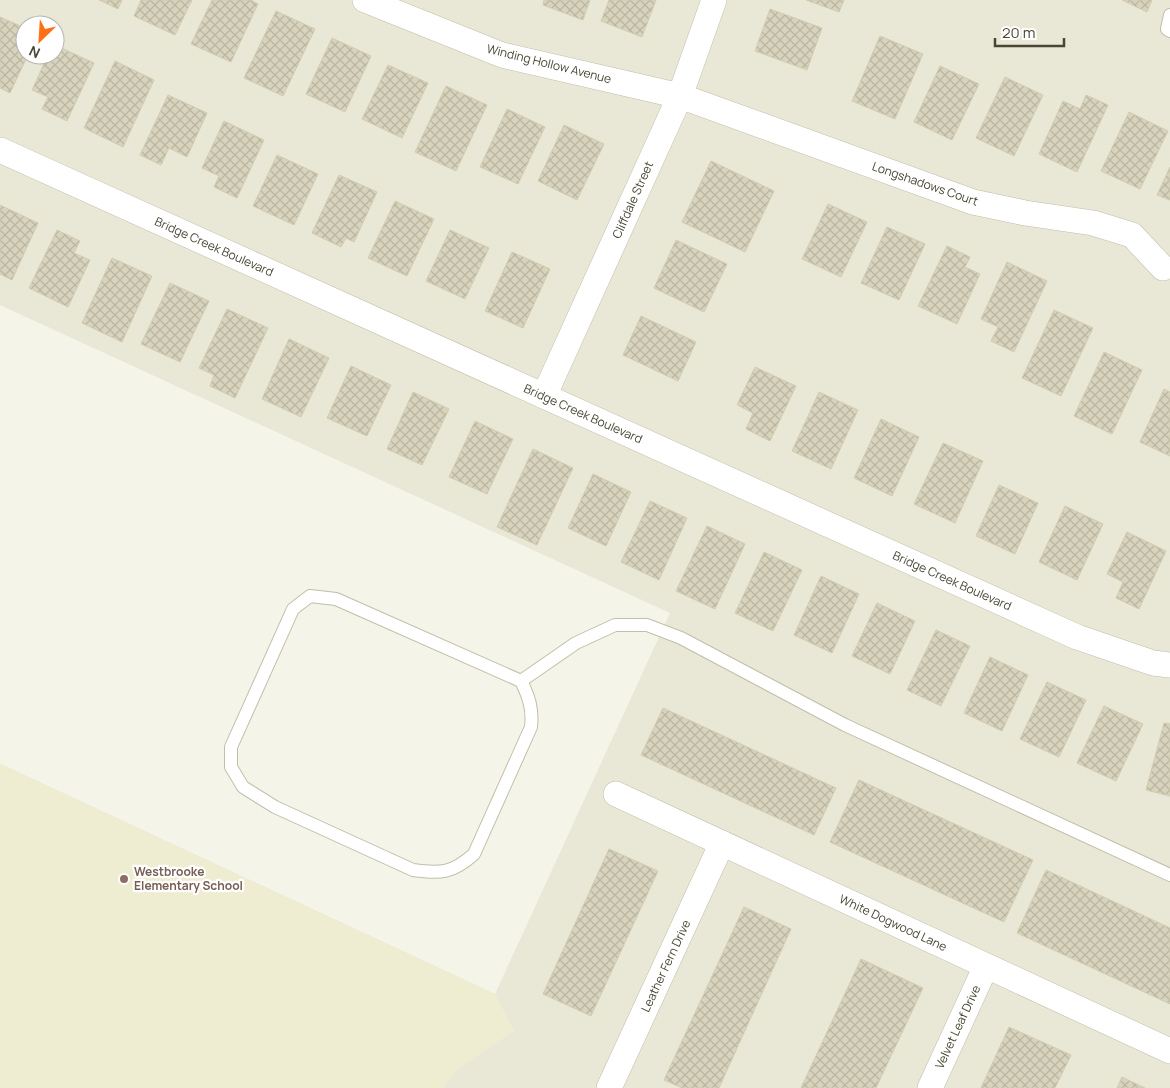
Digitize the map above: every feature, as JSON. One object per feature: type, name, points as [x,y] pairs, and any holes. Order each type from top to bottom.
[{"type":"street","name":"Winding Hollow Avenue","points":[[365,0],[502,55],[680,96]]},
{"type":"street","name":"Cliffdale Street","points":[[544,396],[680,96],[714,0]]},
{"type":"street","name":"Longshadows Court","points":[[680,96],[973,202],[1025,213],[1093,223],[1132,235],[1164,268]]},
{"type":"street","name":"Bridge Creek Boulevard","points":[[0,150],[1077,637],[1153,663],[1170,665]]},
{"type":"street","name":"White Dogwood Lane","points":[[616,794],[1170,1051]]},
{"type":"street","name":"Leather Fern Drive","points":[[609,1088],[722,843]]},
{"type":"street","name":"Velvet Leaf Drive","points":[[930,1088],[986,966]]},
{"type":"lane","points":[[1170,15],[1167,29],[1170,31]]},
{"type":"lane","points":[[310,596],[336,599],[521,681],[529,698],[532,713],[531,727],[474,854],[459,867],[436,873],[414,870],[275,807],[243,787],[231,767],[231,747],[293,609],[310,596]]},
{"type":"lane","points":[[521,681],[576,643],[615,625],[647,625],[681,638],[844,725],[1170,875]]},
{"type":"shaded area","points":[[0,0],[1170,0],[1170,1088],[0,1088],[0,770],[3,765],[495,994],[670,613],[0,305]]},
{"type":"shaded area","name":"Westbrooke Elementary School","points":[[0,764],[495,994],[514,1031],[455,1071],[443,1088],[0,1088]]},
{"type":"building","points":[[99,0],[122,0],[118,9]]},
{"type":"building","points":[[141,0],[192,0],[175,35],[134,16]]},
{"type":"building","points":[[212,0],[251,0],[258,4],[231,62],[191,44]]},
{"type":"building","points":[[544,0],[590,0],[583,20],[543,5]]},
{"type":"building","points":[[609,0],[656,0],[642,37],[601,21]]},
{"type":"building","points":[[806,0],[844,0],[839,12]]},
{"type":"building","points":[[1122,0],[1152,0],[1147,12]]},
{"type":"building","points":[[770,9],[822,28],[807,70],[755,51]]},
{"type":"building","points":[[276,11],[315,29],[283,96],[244,78]]},
{"type":"building","points":[[0,17],[15,24],[15,65],[23,65],[10,93],[0,88]]},
{"type":"building","points":[[880,36],[923,54],[895,119],[852,101]]},
{"type":"building","points":[[332,38],[371,56],[345,112],[306,94]]},
{"type":"building","points":[[65,50],[94,63],[67,121],[42,109],[48,97],[32,90],[43,65],[65,65]]},
{"type":"building","points":[[115,61],[154,80],[123,147],[84,128]]},
{"type":"building","points":[[388,65],[428,83],[402,138],[362,119]]},
{"type":"building","points":[[940,66],[979,84],[952,140],[914,122]]},
{"type":"building","points":[[1005,77],[1043,95],[1014,156],[976,138]]},
{"type":"building","points":[[446,86],[487,105],[456,171],[415,152]]},
{"type":"building","points":[[168,95],[207,113],[187,157],[169,148],[161,165],[140,155]]},
{"type":"building","points":[[1086,95],[1108,105],[1077,172],[1039,154],[1063,101],[1080,109]]},
{"type":"building","points":[[507,109],[545,127],[518,184],[480,167]]},
{"type":"building","points":[[1129,112],[1168,131],[1140,189],[1101,171]]},
{"type":"building","points":[[224,121],[264,140],[237,198],[214,187],[219,176],[202,168]]},
{"type":"building","points":[[564,125],[604,144],[577,200],[538,181]]},
{"type":"building","points":[[277,155],[318,174],[294,225],[253,206]]},
{"type":"building","points":[[711,161],[774,191],[745,252],[682,222]]},
{"type":"building","points":[[1170,167],[1170,200],[1157,195]]},
{"type":"building","points":[[339,175],[377,192],[354,242],[346,238],[341,247],[312,233]]},
{"type":"building","points":[[395,201],[434,219],[407,276],[368,258]]},
{"type":"building","points":[[828,204],[867,222],[841,277],[802,259]]},
{"type":"building","points":[[0,205],[38,223],[12,280],[0,274]]},
{"type":"building","points":[[887,227],[925,244],[899,300],[861,283]]},
{"type":"building","points":[[57,230],[80,241],[74,253],[90,260],[68,307],[29,288]]},
{"type":"building","points":[[450,230],[489,248],[465,299],[426,281]]},
{"type":"building","points":[[676,240],[727,264],[704,312],[654,288]]},
{"type":"building","points":[[947,246],[970,257],[965,267],[980,274],[957,324],[918,306]]},
{"type":"building","points":[[512,252],[550,269],[523,328],[485,311]]},
{"type":"building","points":[[112,258],[152,276],[122,342],[82,323]]},
{"type":"building","points":[[1007,262],[1047,281],[1014,352],[991,341],[998,327],[981,319]]},
{"type":"building","points":[[170,283],[209,301],[180,362],[141,344]]},
{"type":"building","points":[[227,309],[268,328],[235,398],[210,386],[214,375],[199,368]]},
{"type":"building","points":[[1054,310],[1093,328],[1061,396],[1022,378]]},
{"type":"building","points":[[641,316],[696,342],[678,381],[623,355]]},
{"type":"building","points":[[289,339],[329,358],[301,417],[262,399]]},
{"type":"building","points":[[1104,352],[1142,370],[1112,434],[1074,416]]},
{"type":"building","points":[[351,366],[391,385],[367,436],[327,418]]},
{"type":"building","points":[[755,367],[796,386],[770,441],[746,429],[753,413],[737,405]]},
{"type":"building","points":[[1164,389],[1170,392],[1170,456],[1140,442]]},
{"type":"building","points":[[413,392],[449,409],[422,465],[387,449]]},
{"type":"building","points":[[819,392],[858,410],[831,469],[792,451]]},
{"type":"building","points":[[881,419],[919,437],[892,496],[854,478]]},
{"type":"building","points":[[475,421],[513,439],[487,494],[449,477]]},
{"type":"building","points":[[943,443],[983,461],[955,523],[914,504]]},
{"type":"building","points":[[533,449],[573,468],[537,545],[497,527]]},
{"type":"building","points":[[593,474],[631,492],[606,546],[568,528]]},
{"type":"building","points":[[999,485],[1038,503],[1015,554],[976,536]]},
{"type":"building","points":[[650,501],[687,518],[659,580],[621,562]]},
{"type":"building","points":[[1065,506],[1103,524],[1077,580],[1039,562]]},
{"type":"building","points":[[707,526],[745,544],[715,609],[676,591]]},
{"type":"building","points":[[1127,532],[1166,551],[1139,609],[1116,598],[1123,582],[1107,574]]},
{"type":"building","points":[[764,552],[802,570],[773,631],[735,613]]},
{"type":"building","points":[[821,576],[859,594],[832,653],[794,635]]},
{"type":"building","points":[[877,603],[915,621],[890,674],[852,656]]},
{"type":"building","points":[[936,630],[970,646],[941,706],[907,690]]},
{"type":"building","points":[[990,657],[1028,675],[1002,731],[964,713]]},
{"type":"building","points":[[1047,682],[1086,700],[1059,757],[1020,739]]},
{"type":"building","points":[[1104,706],[1143,724],[1116,781],[1077,763]]},
{"type":"building","points":[[663,708],[836,788],[814,835],[641,755]]},
{"type":"building","points":[[1164,723],[1170,724],[1170,796],[1146,790]]},
{"type":"building","points":[[859,780],[1033,860],[1004,922],[830,842]]},
{"type":"building","points":[[609,849],[658,871],[591,1016],[543,994]]},
{"type":"building","points":[[1046,870],[1170,928],[1170,1004],[1017,933]]},
{"type":"building","points":[[744,907],[791,929],[719,1088],[682,1088],[664,1080]]},
{"type":"building","points":[[861,959],[923,988],[876,1088],[801,1088]]},
{"type":"building","points":[[1009,1027],[1071,1055],[1055,1088],[981,1088]]},
{"type":"building","points":[[1122,1077],[1145,1088],[1117,1088]]},
{"type":"place","name":"Westbrooke Elementary School","points":[[124,879]]}]
